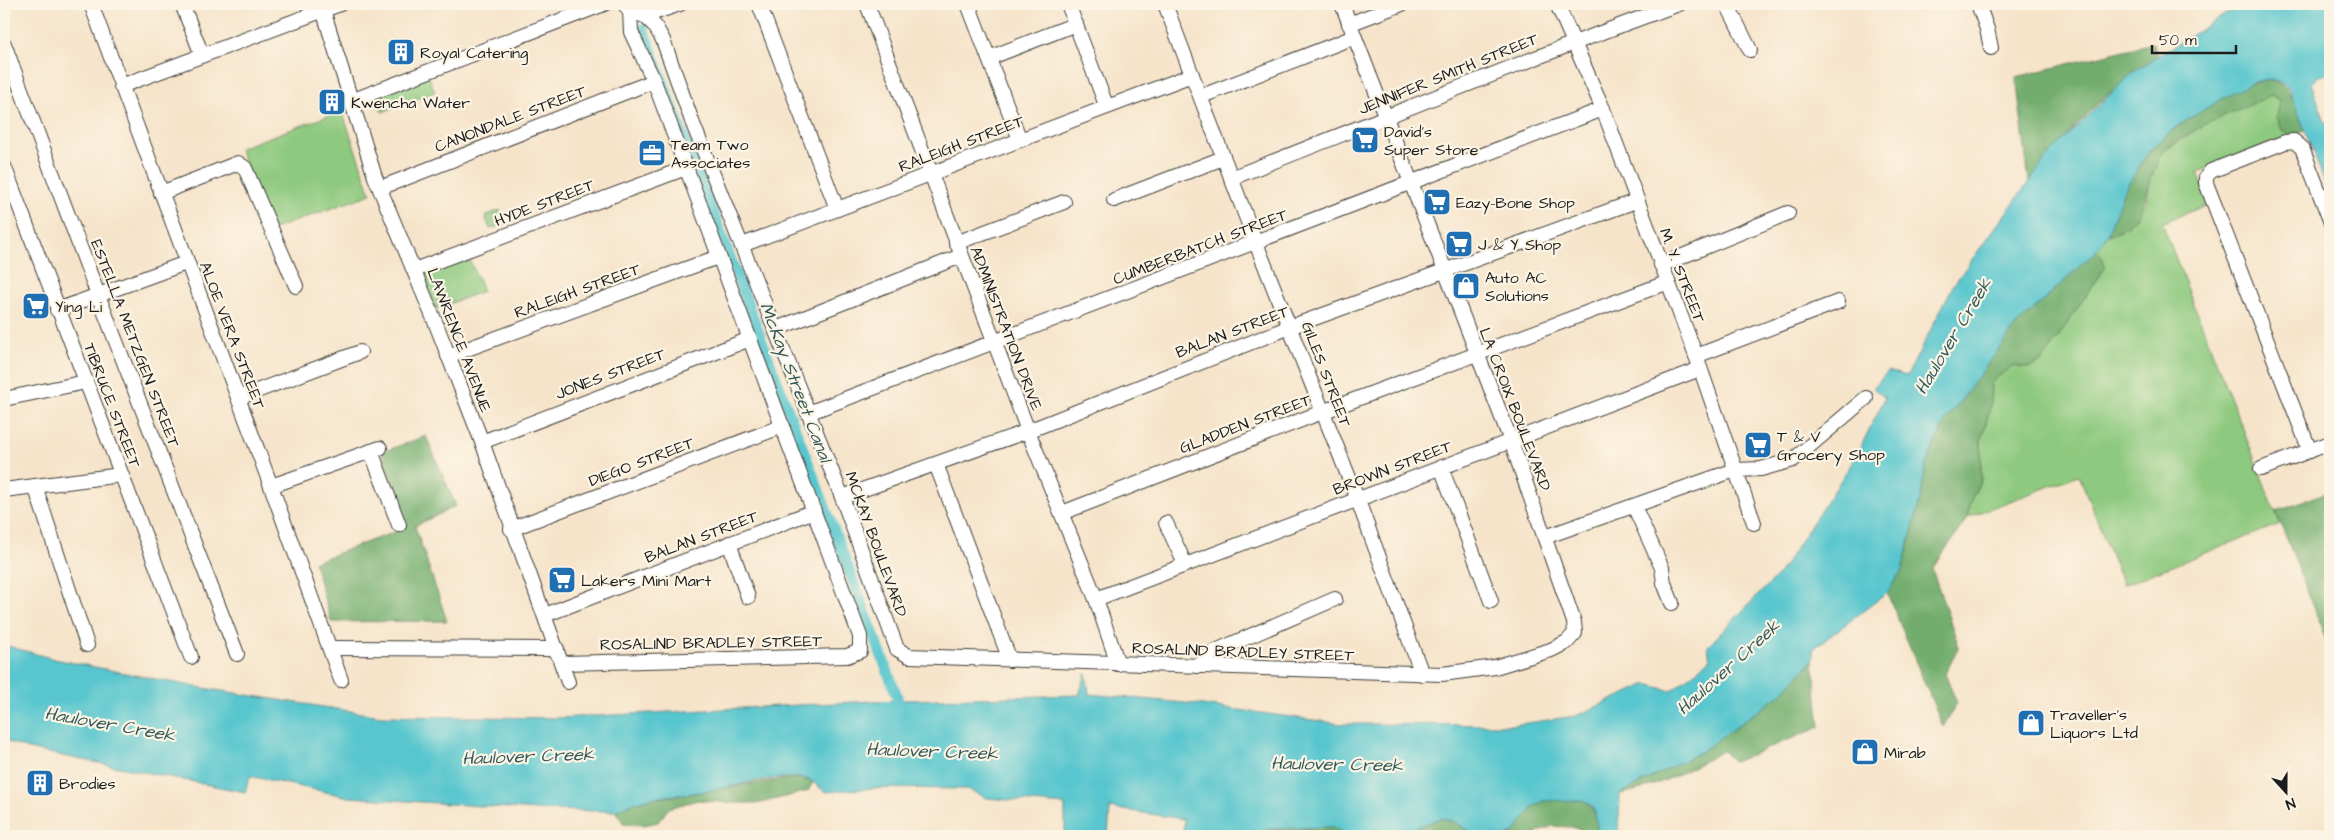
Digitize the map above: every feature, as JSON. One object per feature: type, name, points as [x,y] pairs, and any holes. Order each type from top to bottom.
[{"type":"street","name":"ALOE VERA STREET","points":[[91,4],[162,193],[186,263],[271,486],[341,680]]},
{"type":"street","points":[[182,4],[202,55]]},
{"type":"street","points":[[121,86],[340,4]]},
{"type":"street","points":[[351,101],[604,4]]},
{"type":"street","points":[[627,8],[645,16],[680,4]]},
{"type":"street","points":[[759,4],[837,209]]},
{"type":"street","name":"ADMINISTRATION DRIVE","points":[[867,4],[1028,430],[1096,599],[1118,664]]},
{"type":"street","points":[[968,4],[1020,140]]},
{"type":"street","points":[[1068,4],[1106,105]]},
{"type":"street","name":"GILES STREET","points":[[1165,4],[1202,96],[1223,158],[1256,243],[1357,498],[1422,674]]},
{"type":"street","name":"LA CROIX BOULEVARD","points":[[1342,4],[1384,119],[1511,441],[1574,622],[1575,633]]},
{"type":"street","points":[[1202,96],[1351,31],[1402,4]]},
{"type":"street","name":"M. Y. STREET","points":[[1557,4],[1572,42],[1603,109],[1661,264],[1666,283],[1698,363],[1754,523]]},
{"type":"street","name":"JENNIFER SMITH STREET","points":[[1232,178],[1384,119],[1572,42],[1679,4]]},
{"type":"street","points":[[1727,4],[1750,50]]},
{"type":"street","points":[[1978,4],[1987,29],[1990,48]]},
{"type":"street","points":[[627,8],[631,32],[654,81],[814,511]]},
{"type":"street","name":"LAWRENCE AVENUE","points":[[323,10],[380,188],[482,442],[568,682]]},
{"type":"street","name":"MCKAY BOULEVARD","points":[[645,16],[655,26],[663,40],[693,124],[842,498],[897,649],[902,653]]},
{"type":"street","points":[[989,58],[1076,24]]},
{"type":"street","name":"ESTELLA METZGEN STREET","points":[[4,44],[98,295],[237,654]]},
{"type":"street","name":"RALEIGH STREET","points":[[742,245],[1020,140],[1106,105],[1192,75]]},
{"type":"street","name":"CANONDALE STREET","points":[[380,188],[654,81]]},
{"type":"street","name":"CUMBERBATCH STREET","points":[[808,413],[996,343],[1603,109]]},
{"type":"street","points":[[2310,451],[2206,184],[2206,177],[2211,171],[2285,142],[2294,141],[2302,148],[2330,220]]},
{"type":"street","points":[[1114,200],[1223,158]]},
{"type":"street","points":[[162,193],[238,163],[244,168],[296,286]]},
{"type":"street","name":"TIBRUCE STREET","points":[[4,166],[7,182],[191,657]]},
{"type":"street","name":"HYDE STREET","points":[[414,270],[686,168]]},
{"type":"street","name":"BALAN STREET","points":[[842,498],[1028,430],[1290,327],[1636,201]]},
{"type":"street","points":[[776,329],[959,250],[1064,202]]},
{"type":"street","points":[[1661,264],[1788,213]]},
{"type":"street","name":"RALEIGH STREET","points":[[448,356],[718,257]]},
{"type":"street","points":[[57,310],[186,263]]},
{"type":"street","name":"GLADDEN STREET","points":[[1062,513],[1322,412],[1666,283]]},
{"type":"street","name":"BROWN STREET","points":[[1096,599],[1357,498],[1511,441],[1838,302]]},
{"type":"street","name":"JONES STREET","points":[[482,442],[750,338]]},
{"type":"street","points":[[238,398],[360,352]]},
{"type":"street","points":[[4,399],[86,382]]},
{"type":"street","points":[[1545,537],[1735,470],[1761,469],[1793,460],[1866,398]]},
{"type":"street","name":"DIEGO STREET","points":[[512,528],[783,426]]},
{"type":"street","points":[[2261,469],[2330,443]]},
{"type":"street","points":[[271,486],[376,449],[399,524]]},
{"type":"street","points":[[936,464],[1010,660]]},
{"type":"street","points":[[1441,467],[1491,601]]},
{"type":"street","points":[[4,490],[121,475]]},
{"type":"street","points":[[36,486],[87,645]]},
{"type":"street","points":[[1634,506],[1662,568],[1664,583],[1672,602]]},
{"type":"street","name":"BALAN STREET","points":[[545,615],[814,511]]},
{"type":"street","name":"ROSALIND BRADLEY STREET","points":[[562,663],[848,656],[860,651],[860,636],[814,511]]},
{"type":"street","points":[[1166,523],[1185,564]]},
{"type":"street","points":[[729,543],[748,597]]},
{"type":"street","points":[[1199,666],[1211,653],[1335,599]]},
{"type":"street","name":"ROSALIND BRADLEY STREET","points":[[902,653],[908,656],[1118,664],[1422,674],[1459,673],[1495,667],[1560,646],[1575,633]]},
{"type":"street","points":[[330,648],[557,649]]},
{"type":"green space","points":[[2153,43],[2158,56],[2105,97],[2071,131],[2029,182],[2016,77]]},
{"type":"green space","points":[[428,75],[435,92],[382,112],[375,95]]},
{"type":"green space","points":[[2269,79],[2277,82],[2289,93],[2305,131],[2293,135],[2282,130],[2277,117],[2280,100],[2271,95],[2201,126],[2163,152],[2150,181],[2141,210],[2130,224],[2107,235],[2129,180],[2142,160],[2156,144],[2177,127],[2230,94]]},
{"type":"green space","points":[[2271,95],[2280,100],[2293,135],[2198,172],[2209,204],[2162,223],[2280,524],[2123,585],[2079,475],[1968,517],[1969,505],[1981,479],[1981,441],[1990,408],[1991,383],[2011,366],[2028,368],[2042,361],[2104,268],[2103,258],[2096,251],[2107,235],[2121,230],[2146,202],[2151,178],[2161,153],[2212,119]]},
{"type":"green space","points":[[342,111],[371,194],[271,230],[239,148]]},
{"type":"green space","points":[[500,210],[505,224],[490,229],[485,216]]},
{"type":"green space","points":[[2096,251],[2103,258],[2104,268],[2042,361],[2028,368],[2011,366],[1991,383],[1990,408],[1981,441],[1981,479],[1969,505],[1968,517],[1932,569],[1959,647],[1945,674],[1957,703],[1943,727],[1887,593],[1902,570],[1920,500],[1926,464],[1944,423],[2016,326]]},
{"type":"green space","points":[[468,256],[483,291],[436,309],[423,274]]},
{"type":"green space","points":[[426,436],[456,506],[415,526],[447,621],[331,622],[314,562],[405,528],[382,452]]},
{"type":"green space","points":[[2330,491],[2330,650],[2276,511]]},
{"type":"green space","points":[[1813,660],[1820,727],[1734,762],[1723,751],[1660,783],[1619,794],[1702,751],[1780,695]]},
{"type":"green space","points":[[800,778],[813,782],[808,791],[761,803],[698,800],[669,808],[658,822],[644,825],[624,824],[615,811],[632,803],[651,799]]},
{"type":"green space","points":[[1562,799],[1582,800],[1593,810],[1598,835],[1571,827],[1552,826],[1530,836],[1505,836],[1516,829],[1532,809],[1542,802]]},
{"type":"green space","points":[[1441,818],[1482,836],[1395,836]]},
{"type":"green space","points":[[1333,827],[1346,834],[1373,836],[1223,836],[1271,829]]},
{"type":"water","name":"Haulover Creek","points":[[2242,4],[2330,4],[2330,71],[2319,76],[2311,83],[2330,135],[2330,196],[2289,89],[2280,82],[2269,79],[2254,82],[2220,100],[2176,127],[2149,151],[2123,193],[2107,235],[2096,251],[2016,326],[1944,423],[1926,464],[1920,500],[1902,570],[1887,593],[1813,649],[1813,660],[1780,695],[1702,751],[1620,794],[1618,836],[1598,836],[1595,812],[1590,804],[1582,800],[1543,801],[1533,807],[1514,833],[1505,836],[1473,834],[1455,822],[1441,818],[1395,836],[1346,834],[1333,827],[1271,829],[1223,836],[1183,836],[1184,819],[1110,808],[1108,836],[1065,836],[1065,805],[987,798],[967,789],[876,788],[825,792],[816,784],[803,778],[764,780],[708,791],[648,799],[615,811],[538,810],[349,797],[250,776],[245,792],[28,749],[4,740],[4,645],[54,659],[196,687],[381,716],[558,718],[873,701],[1079,695],[1086,673],[1089,694],[1195,704],[1342,724],[1513,725],[1576,716],[1647,684],[1671,691],[1710,660],[1708,646],[1778,575],[1854,460],[1885,398],[1873,388],[1888,371],[1907,376],[1954,284],[2050,153],[2134,71]]},
{"type":"waterway","name":"McKay Street Canal","points":[[643,29],[897,696],[900,715]]},
{"type":"place","name":"Royal Catering","points":[[401,52]]},
{"type":"place","name":"Kwencha Water","points":[[332,102]]},
{"type":"place","name":"David's Super Store","points":[[1365,140]]},
{"type":"place","name":"Team Two Associates","points":[[652,153]]},
{"type":"place","name":"Eazy-Bone Shop","points":[[1437,202]]},
{"type":"place","name":"J & Y Shop","points":[[1459,244]]},
{"type":"place","name":"Auto AC Solutions","points":[[1466,286]]},
{"type":"place","name":"Ying Li","points":[[36,306]]},
{"type":"place","name":"T & V Grocery Shop","points":[[1758,445]]},
{"type":"place","name":"Lakers Mini Mart","points":[[562,580]]},
{"type":"place","name":"Traveller's Liquors Ltd","points":[[2031,723]]},
{"type":"place","name":"Mirab","points":[[1865,752]]},
{"type":"place","name":"Brodies","points":[[40,783]]}]
